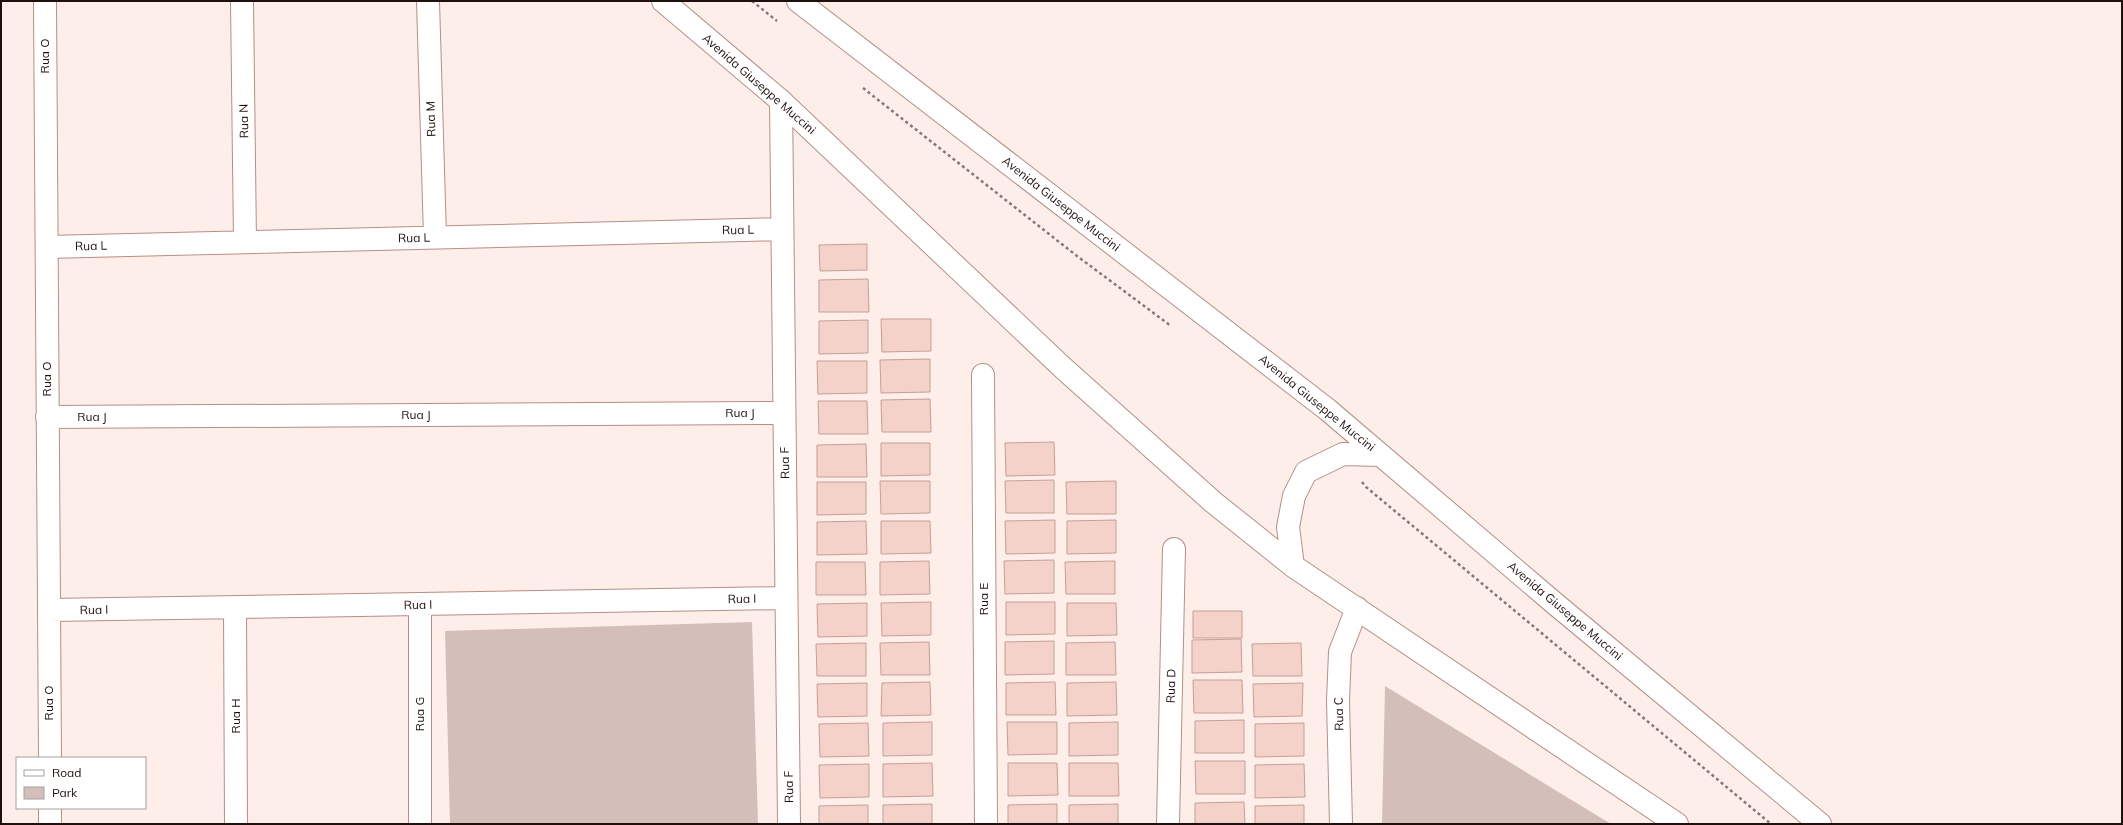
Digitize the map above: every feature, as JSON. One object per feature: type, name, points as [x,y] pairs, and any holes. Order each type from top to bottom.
[{"type":"street","name":"Rua O","points":[[45,1],[50,757]]},
{"type":"street","name":"Rua N","points":[[242,1],[246,242]]},
{"type":"street","name":"Rua M","points":[[428,1],[436,237]]},
{"type":"street","name":"Avenida Giuseppe Muccini","points":[[662,1],[781,101],[1062,367],[1213,502],[1293,566],[1677,824]]},
{"type":"street","name":"Avenida Giuseppe Muccini","points":[[798,1],[1328,410],[1553,602],[1820,824]]},
{"type":"street","name":"Rua F","points":[[781,101],[789,824]]},
{"type":"street","name":"Rua L","points":[[46,247],[782,229]]},
{"type":"street","name":"Rua E","points":[[983,375],[986,824]]},
{"type":"street","name":"Rua J","points":[[48,417],[784,413]]},
{"type":"street","points":[[1293,566],[1288,527],[1294,496],[1306,472],[1343,454],[1381,455]]},
{"type":"street","name":"Rua D","points":[[1168,824],[1174,549]]},
{"type":"street","name":"Rua I","points":[[49,610],[786,598]]},
{"type":"street","name":"Rua G","points":[[420,605],[420,824]]},
{"type":"street","name":"Rua H","points":[[235,608],[236,824]]},
{"type":"street","name":"Rua C","points":[[1341,824],[1338,701],[1340,652],[1357,608]]},
{"type":"street","points":[[50,809],[50,824]]},
{"type":"path","points":[[752,1],[783,25]]},
{"type":"path","points":[[862,88],[1077,256],[1172,326]]},
{"type":"path","points":[[1343,454],[1366,487],[1771,824]]},
{"type":"green space","points":[[752,622],[758,824],[450,824],[445,631]]},
{"type":"green space","points":[[1385,686],[1611,824],[1382,824]]},
{"type":"building","points":[[867,244],[867,270],[820,271],[819,245]]},
{"type":"building","points":[[868,279],[869,312],[819,312],[819,280]]},
{"type":"building","points":[[881,319],[931,319],[931,351],[882,352]]},
{"type":"building","points":[[868,320],[868,353],[819,354],[819,321]]},
{"type":"building","points":[[930,359],[930,392],[881,393],[880,360]]},
{"type":"building","points":[[817,361],[867,361],[867,393],[818,394]]},
{"type":"building","points":[[930,399],[931,432],[882,432],[881,400]]},
{"type":"building","points":[[818,401],[867,401],[868,434],[819,434]]},
{"type":"building","points":[[1054,442],[1055,475],[1006,476],[1005,443]]},
{"type":"building","points":[[881,443],[930,443],[930,475],[881,476]]},
{"type":"building","points":[[866,444],[867,477],[817,477],[817,445]]},
{"type":"building","points":[[1054,480],[1054,513],[1006,513],[1005,481]]},
{"type":"building","points":[[880,481],[930,481],[930,513],[881,514]]},
{"type":"building","points":[[1116,481],[1116,514],[1067,514],[1066,482]]},
{"type":"building","points":[[817,482],[866,482],[866,514],[817,515]]},
{"type":"building","points":[[1055,520],[1055,553],[1006,554],[1005,521]]},
{"type":"building","points":[[1116,520],[1116,553],[1067,554],[1067,521]]},
{"type":"building","points":[[866,521],[867,554],[817,555],[817,522]]},
{"type":"building","points":[[881,521],[930,521],[931,553],[881,554]]},
{"type":"building","points":[[1054,560],[1054,593],[1005,594],[1004,561]]},
{"type":"building","points":[[929,561],[930,594],[880,595],[880,562]]},
{"type":"building","points":[[1115,561],[1115,594],[1066,594],[1065,562]]},
{"type":"building","points":[[816,562],[865,562],[866,595],[816,595]]},
{"type":"building","points":[[931,602],[931,635],[882,636],[881,603]]},
{"type":"building","points":[[1006,602],[1055,602],[1055,634],[1006,635]]},
{"type":"building","points":[[867,603],[867,636],[818,637],[817,604]]},
{"type":"building","points":[[1067,603],[1116,603],[1117,635],[1067,636]]},
{"type":"building","points":[[1193,611],[1242,611],[1242,638],[1193,638]]},
{"type":"building","points":[[1241,639],[1242,672],[1192,673],[1192,640]]},
{"type":"building","points":[[1054,641],[1054,674],[1005,675],[1005,642]]},
{"type":"building","points":[[929,642],[930,675],[881,675],[880,643]]},
{"type":"building","points":[[1115,642],[1116,675],[1066,675],[1066,643]]},
{"type":"building","points":[[866,643],[866,676],[817,676],[816,644]]},
{"type":"building","points":[[1301,643],[1302,676],[1253,676],[1252,644]]},
{"type":"building","points":[[1193,680],[1242,680],[1243,713],[1194,713]]},
{"type":"building","points":[[930,682],[931,715],[881,716],[882,683]]},
{"type":"building","points":[[1055,682],[1056,715],[1006,715],[1006,683]]},
{"type":"building","points":[[1116,682],[1117,715],[1067,716],[1067,683]]},
{"type":"building","points":[[867,683],[867,716],[818,717],[817,684]]},
{"type":"building","points":[[1303,683],[1302,716],[1254,717],[1253,684]]},
{"type":"building","points":[[1244,720],[1244,753],[1195,753],[1195,721]]},
{"type":"building","points":[[932,722],[932,755],[883,756],[883,723]]},
{"type":"building","points":[[1007,722],[1057,722],[1057,754],[1008,755]]},
{"type":"building","points":[[1118,722],[1118,755],[1069,756],[1069,723]]},
{"type":"building","points":[[868,723],[869,756],[820,757],[819,724]]},
{"type":"building","points":[[1304,723],[1304,756],[1255,757],[1255,724]]},
{"type":"building","points":[[1195,761],[1245,761],[1245,794],[1196,794]]},
{"type":"building","points":[[932,763],[933,796],[883,797],[883,764]]},
{"type":"building","points":[[1008,763],[1057,763],[1058,795],[1008,796]]},
{"type":"building","points":[[1069,763],[1118,763],[1119,796],[1069,796]]},
{"type":"building","points":[[869,764],[869,797],[820,798],[819,765]]},
{"type":"building","points":[[1304,764],[1305,797],[1255,798],[1255,765]]},
{"type":"building","points":[[1244,802],[1245,824],[1195,824],[1195,803]]},
{"type":"building","points":[[932,804],[932,824],[883,824],[883,805]]},
{"type":"building","points":[[1057,804],[1057,824],[1008,824],[1008,805]]},
{"type":"building","points":[[1118,804],[1118,824],[1069,824],[1069,805]]},
{"type":"building","points":[[868,805],[868,824],[819,824],[819,806]]},
{"type":"building","points":[[1304,805],[1304,824],[1255,824],[1255,806]]}]
